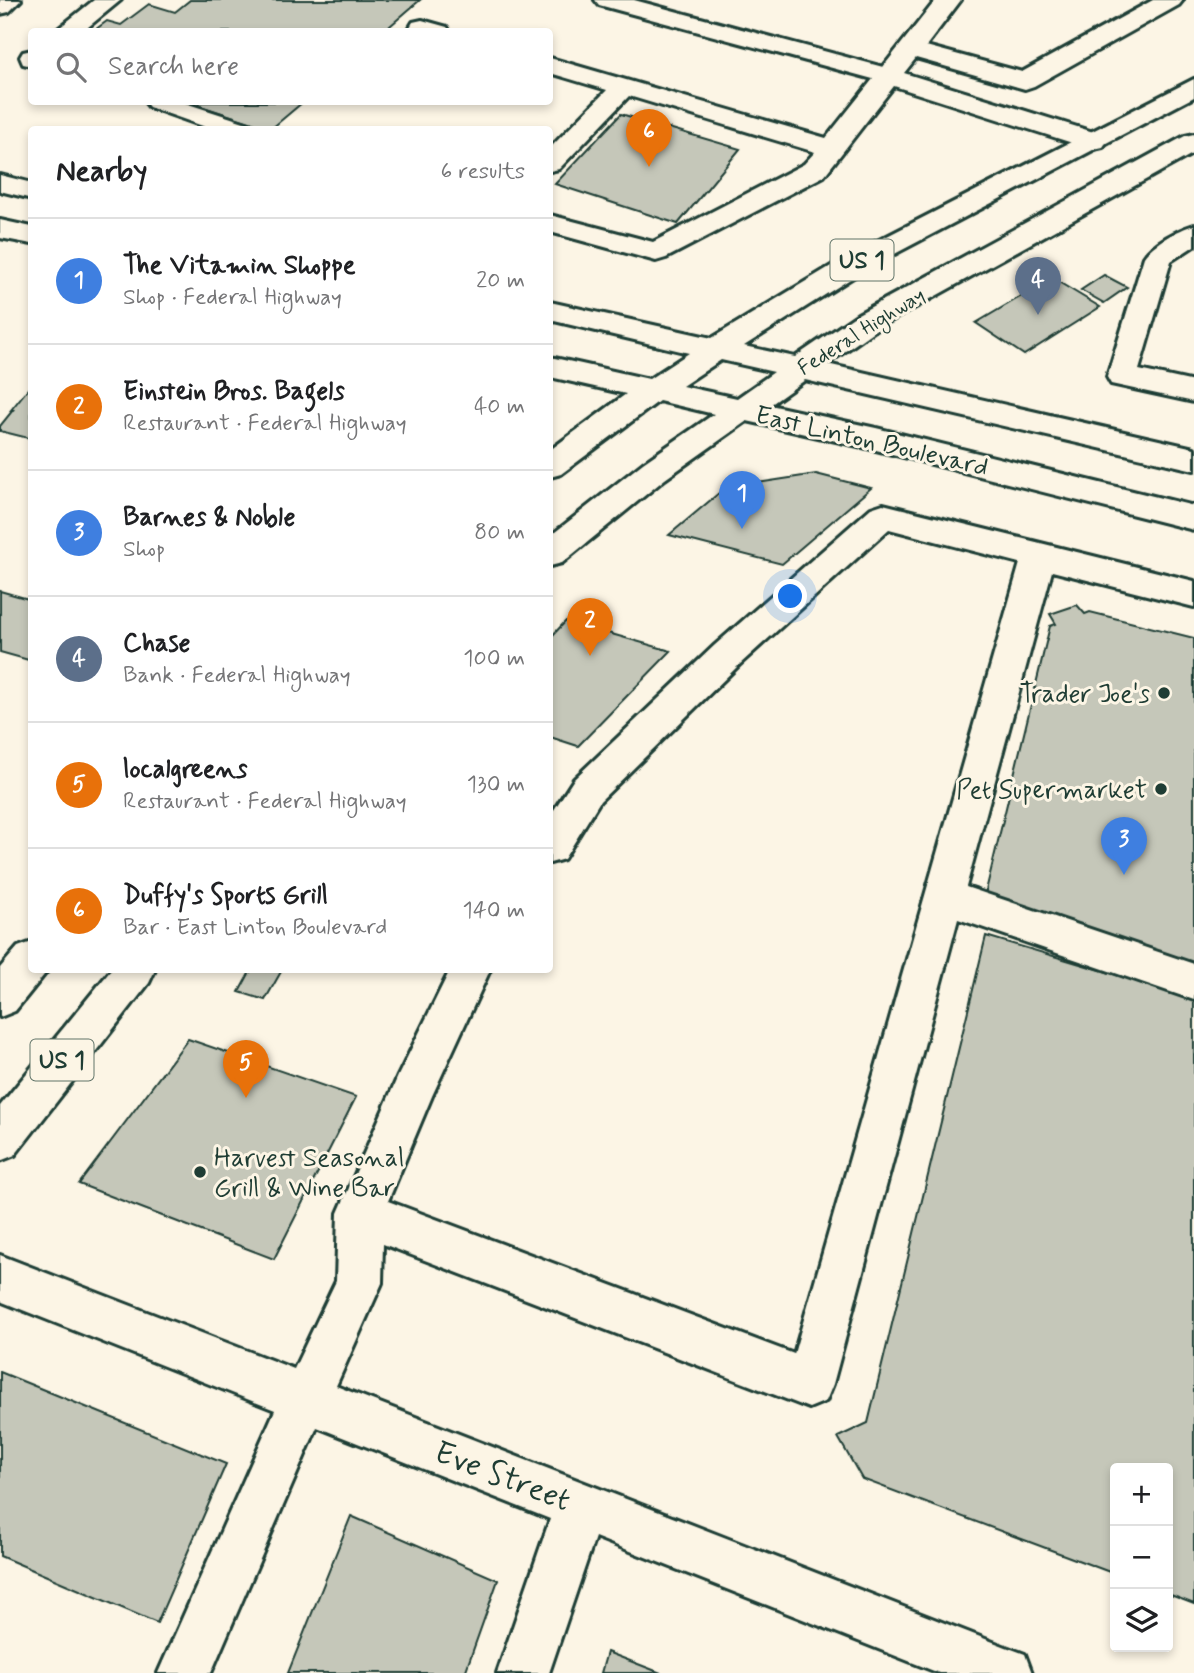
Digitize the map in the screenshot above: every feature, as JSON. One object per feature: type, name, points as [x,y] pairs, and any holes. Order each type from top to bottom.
[{"type":"main road","points":[[0,6],[9,0]]},
{"type":"main road","points":[[71,28],[109,0]]},
{"type":"main road","points":[[607,0],[889,76],[1094,141]]},
{"type":"main road","points":[[553,224],[656,252],[814,170],[949,0]]},
{"type":"main road","points":[[910,49],[1025,81],[1173,0],[1194,2]]},
{"type":"main road","points":[[553,66],[831,148]]},
{"type":"main road","points":[[553,160],[624,87]]},
{"type":"main road","name":"US 1","points":[[553,464],[653,390],[856,263],[1194,87]]},
{"type":"main road","points":[[167,105],[229,126]]},
{"type":"main road","name":"Federal Highway","points":[[553,552],[654,471],[868,321],[1194,142]]},
{"type":"main road","points":[[0,183],[28,190]]},
{"type":"main road","points":[[0,229],[28,235]]},
{"type":"main road","points":[[1194,234],[1158,257],[1122,377],[1194,392]]},
{"type":"main road","name":"East Linton Boulevard","points":[[553,311],[1194,459]]},
{"type":"main road","name":"East Linton Boulevard","points":[[553,368],[876,439],[1194,518]]},
{"type":"main road","points":[[553,842],[587,790],[727,655],[883,516],[1194,594]]},
{"type":"main road","points":[[361,1213],[809,1384],[1039,555]]},
{"type":"main road","points":[[944,897],[1194,982]]},
{"type":"main road","points":[[0,998],[28,965]]},
{"type":"main road","name":"US 1","points":[[0,1140],[133,973]]},
{"type":"main road","points":[[184,1673],[305,1398],[359,1283],[361,1213],[412,1090],[469,973]]},
{"type":"main road","name":"Eve Street","points":[[0,1278],[580,1506],[928,1658],[1006,1673]]},
{"type":"main road","points":[[523,1673],[580,1506]]},
{"type":"building","points":[[190,0],[420,0],[388,28],[97,28],[107,21],[121,25],[149,4],[175,12]]},
{"type":"building","points":[[197,105],[299,105],[275,126],[262,126]]},
{"type":"building","points":[[621,114],[740,149],[678,224],[555,184]]},
{"type":"building","points":[[1104,275],[1127,287],[1104,303],[1081,290]]},
{"type":"building","points":[[1052,278],[1100,307],[1024,355],[976,323]]},
{"type":"building","points":[[28,389],[28,438],[0,431],[0,426]]},
{"type":"building","points":[[816,474],[871,488],[782,564],[669,535],[725,488]]},
{"type":"building","points":[[0,591],[28,599],[28,660],[0,652]]},
{"type":"building","points":[[1077,605],[1085,614],[1090,612],[1194,638],[1194,966],[983,903],[1050,626],[1056,624],[1050,614]]},
{"type":"building","points":[[566,621],[671,651],[578,746],[553,738],[553,635]]},
{"type":"building","points":[[986,936],[1194,998],[1194,1604],[1173,1596],[1173,1463],[1110,1463],[1110,1572],[862,1479],[838,1437],[868,1423]]},
{"type":"building","points":[[249,973],[280,973],[265,1000],[239,992]]},
{"type":"building","points":[[188,1039],[356,1097],[274,1259],[79,1184]]},
{"type":"building","points":[[0,1372],[226,1464],[157,1623],[0,1556]]},
{"type":"building","points":[[351,1516],[498,1580],[465,1673],[288,1673]]},
{"type":"building","points":[[607,1652],[661,1673],[601,1673]]},
{"type":"place","name":"Duffy's Sports Grill","points":[[649,167]]},
{"type":"place","name":"Chase","points":[[1038,315]]},
{"type":"place","name":"The Vitamin Shoppe","points":[[742,529]]},
{"type":"place","name":"Einstein Bros. Bagels","points":[[590,656]]},
{"type":"place","name":"Trader Joe's","points":[[1164,693]]},
{"type":"place","name":"Pet Supermarket","points":[[1161,789]]},
{"type":"place","name":"Barnes & Noble","points":[[1124,875]]},
{"type":"place","name":"localgreens","points":[[246,1098]]},
{"type":"place","name":"Harvest Seasonal Grill & Wine Bar","points":[[200,1172]]}]
